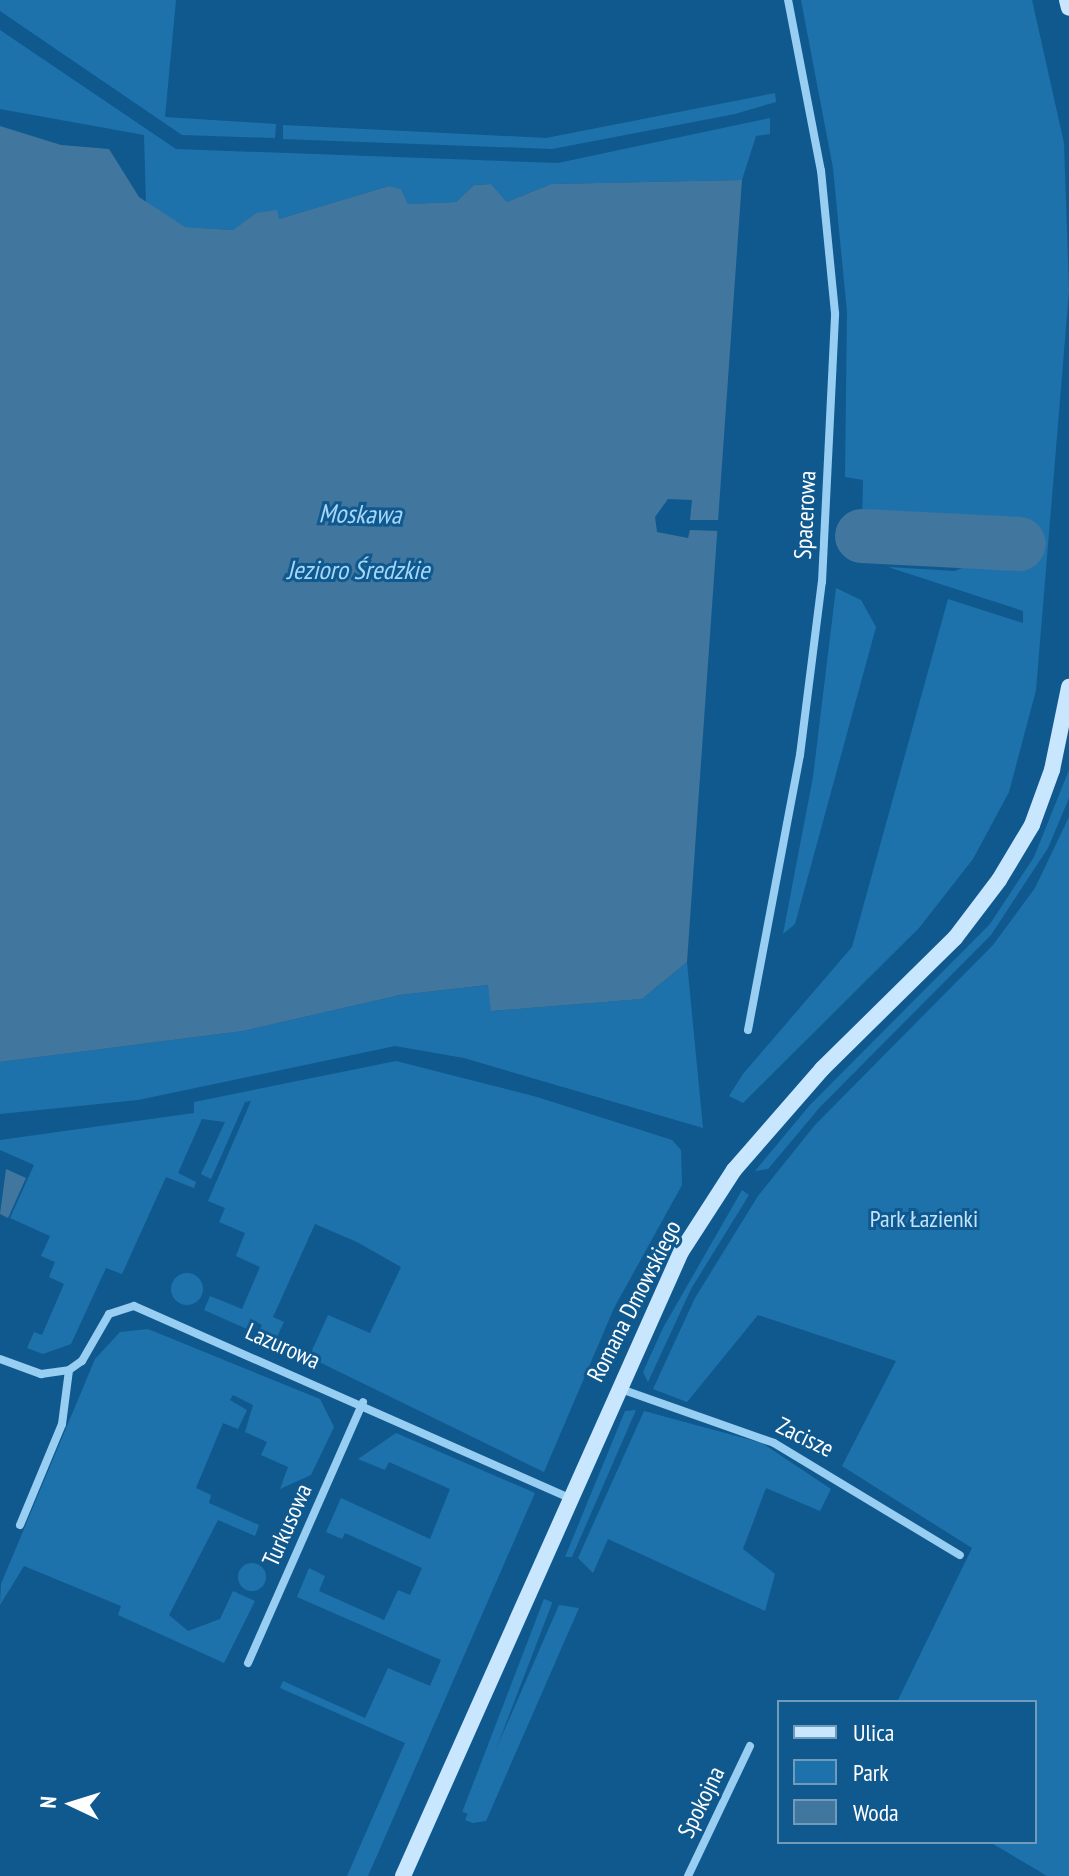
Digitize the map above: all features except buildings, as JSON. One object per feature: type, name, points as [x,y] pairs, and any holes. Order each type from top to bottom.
[{"type":"street","name":"Spacerowa","points":[[748,1030],[800,755],[822,582],[834,329],[821,171],[788,0]]},
{"type":"street","points":[[1067,0],[1069,8]]},
{"type":"street","name":"Romana Dmowskiego","points":[[403,1876],[617,1388],[681,1252],[734,1170],[822,1069],[955,938],[999,880],[1032,825],[1052,770],[1069,687]]},
{"type":"street","name":"Lazurowa","points":[[69,1370],[82,1361],[109,1314],[134,1306],[363,1402],[569,1498]]},
{"type":"street","points":[[0,1359],[41,1374],[69,1370],[62,1424],[20,1525]]},
{"type":"street","name":"Zacisze","points":[[617,1388],[774,1443],[960,1555]]},
{"type":"street","name":"Turkusowa","points":[[248,1663],[363,1402]]},
{"type":"street","name":"Spokojna","points":[[688,1876],[750,1746]]},
{"type":"green space","points":[[0,0],[176,0],[165,117],[276,124],[275,138],[182,135],[0,11]]},
{"type":"green space","points":[[801,0],[1032,0],[1064,143],[1069,291],[1036,690],[1009,792],[973,859],[919,928],[743,1103],[729,1096],[743,1074],[852,947],[948,599],[1023,623],[1023,611],[888,567],[955,571],[985,558],[1010,559],[1018,552],[1015,536],[880,520],[862,526],[863,480],[845,477],[847,312],[833,168]]},
{"type":"green space","points":[[0,30],[176,149],[558,163],[770,118],[770,134],[756,136],[742,180],[551,184],[507,202],[491,184],[474,185],[456,202],[408,204],[401,189],[389,186],[279,219],[256,213],[233,230],[185,227],[146,204],[144,135],[0,109]]},
{"type":"green space","points":[[775,93],[776,102],[735,114],[552,149],[283,139],[283,125],[546,138]]},
{"type":"green space","points":[[836,588],[861,600],[876,627],[795,924],[783,934],[813,777]]},
{"type":"green space","points":[[1069,770],[1069,798],[1048,848],[991,935],[820,1107],[768,1169],[755,1171],[810,1105],[990,924],[1034,857]]},
{"type":"green space","name":"Park Łazienki","points":[[1069,817],[1069,1876],[1047,1876],[993,1844],[1037,1844],[1037,1700],[898,1700],[972,1548],[842,1466],[896,1361],[758,1315],[687,1402],[653,1389],[695,1298],[758,1196],[815,1125],[993,945],[1035,888]]},
{"type":"green space","points":[[687,962],[703,1128],[464,1058],[395,1046],[138,1100],[0,1114],[0,1062],[243,1031],[400,995],[489,985],[492,1011],[642,999]]},
{"type":"green space","points":[[396,1061],[537,1097],[672,1140],[681,1150],[682,1185],[614,1308],[544,1472],[309,1357],[328,1315],[370,1333],[401,1267],[357,1242],[315,1224],[273,1317],[284,1322],[275,1341],[258,1334],[262,1325],[252,1320],[247,1329],[204,1310],[210,1296],[242,1309],[260,1267],[236,1256],[245,1233],[219,1222],[225,1208],[208,1201],[251,1101],[245,1102],[211,1179],[201,1174],[225,1122],[202,1119],[178,1173],[196,1182],[194,1188],[166,1177],[122,1274],[106,1268],[71,1344],[43,1354],[27,1348],[34,1332],[42,1335],[64,1284],[49,1277],[55,1262],[41,1256],[50,1236],[10,1218],[34,1165],[0,1150],[0,1140],[194,1113],[194,1102]]},
{"type":"green space","points":[[742,1190],[749,1195],[691,1289],[648,1382],[643,1372],[663,1328]]},
{"type":"green space","points":[[187,1273],[198,1278],[203,1289],[198,1300],[187,1305],[176,1300],[171,1289],[176,1278]]},
{"type":"green space","points":[[148,1329],[320,1399],[334,1427],[311,1475],[280,1489],[288,1467],[261,1455],[267,1442],[245,1432],[253,1405],[233,1395],[230,1400],[247,1410],[238,1429],[223,1423],[196,1488],[211,1495],[209,1503],[259,1525],[255,1536],[218,1520],[169,1615],[188,1631],[220,1619],[233,1591],[255,1601],[224,1663],[118,1615],[121,1606],[24,1566],[0,1605],[1,1584],[95,1359],[120,1332]]},
{"type":"green space","points":[[636,1410],[572,1557],[565,1557],[625,1411]]},
{"type":"green space","points":[[644,1411],[762,1443],[831,1489],[820,1511],[766,1488],[743,1549],[775,1574],[765,1611],[608,1539],[593,1573],[578,1558]]},
{"type":"green space","points":[[396,1433],[535,1493],[368,1876],[347,1876],[405,1743],[280,1688],[283,1681],[365,1718],[388,1668],[430,1686],[441,1660],[297,1597],[309,1568],[325,1576],[319,1591],[384,1620],[398,1590],[410,1595],[422,1568],[345,1533],[342,1539],[326,1532],[341,1498],[430,1539],[450,1489],[389,1462],[385,1470],[358,1459]]},
{"type":"green space","points":[[252,1563],[262,1567],[266,1577],[262,1587],[252,1591],[242,1587],[238,1577],[242,1567]]},
{"type":"green space","points":[[544,1599],[552,1602],[471,1815],[462,1812]]},
{"type":"green space","points":[[559,1605],[579,1608],[486,1821],[473,1823],[465,1820]]},
{"type":"water","name":"Jezioro Średzkie","points":[[0,126],[61,145],[109,149],[139,197],[185,227],[233,230],[256,213],[277,210],[279,219],[389,186],[401,189],[408,204],[456,202],[474,185],[491,184],[507,202],[551,184],[742,180],[687,962],[642,999],[491,1011],[488,985],[400,995],[243,1031],[0,1062]]},
{"type":"water","points":[[879,520],[963,525],[1010,537],[1009,550],[875,552],[860,546],[862,526]]},
{"type":"water","points":[[6,1169],[26,1178],[8,1218],[0,1214]]},
{"type":"pier","points":[[668,499],[692,500],[690,520],[720,520],[719,531],[690,530],[688,538],[657,532],[655,517]]},
{"type":"waterway","name":"Moskawa","points":[[862,536],[1019,544]]}]
